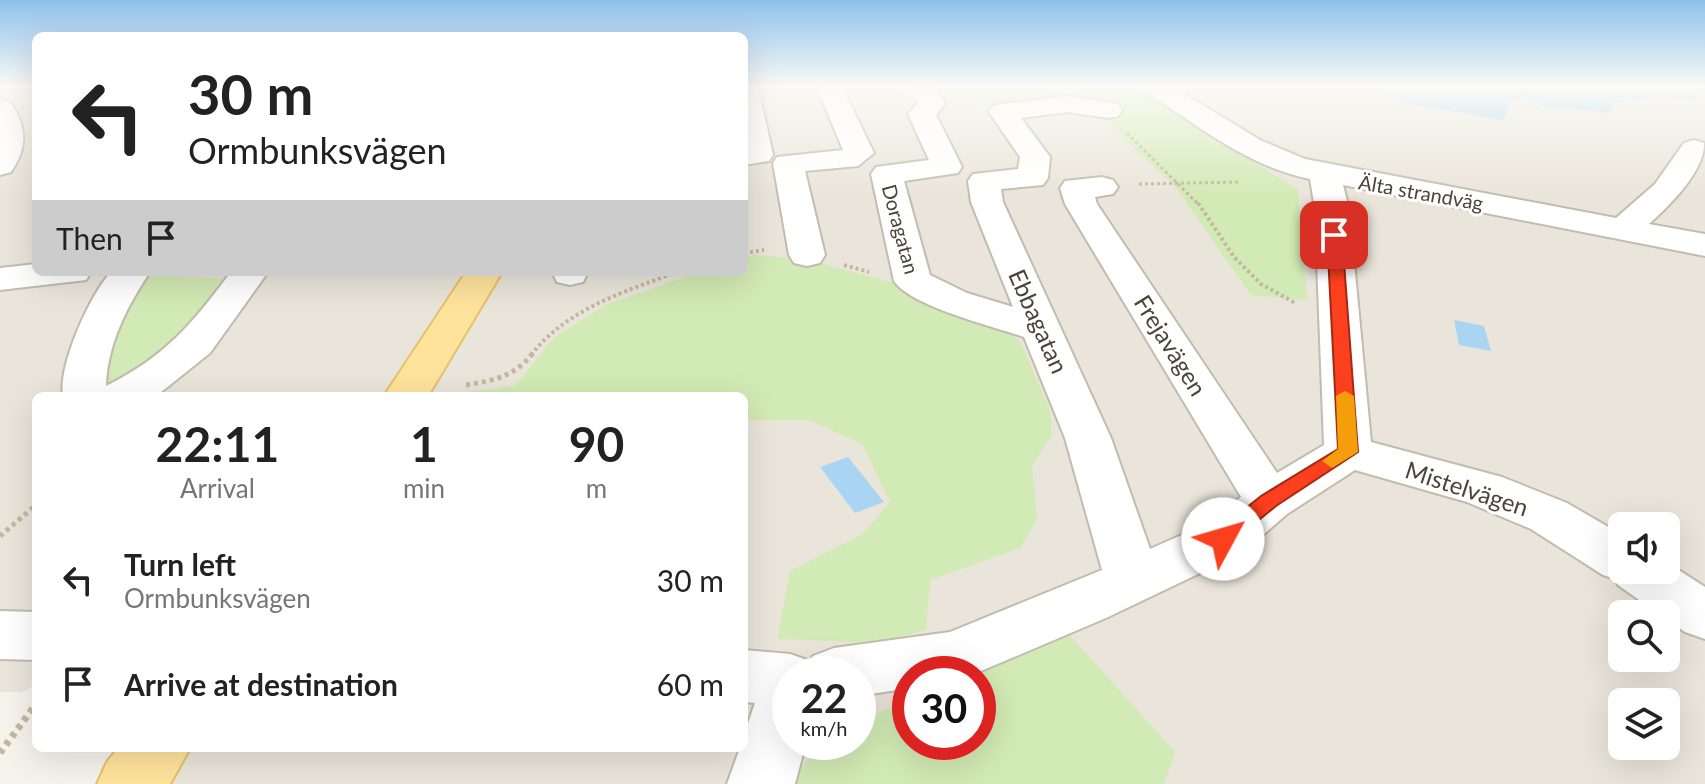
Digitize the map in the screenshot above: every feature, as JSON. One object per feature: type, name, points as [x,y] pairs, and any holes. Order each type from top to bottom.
[{"type":"main road","points":[[409,392],[481,276]]},
{"type":"main road","points":[[131,784],[154,752]]},
{"type":"street","points":[[3,149],[4,124]]},
{"type":"street","points":[[748,156],[758,155],[752,124]]},
{"type":"street","points":[[807,255],[788,163],[847,160],[859,153],[846,124]]},
{"type":"street","name":"Doragatan","points":[[927,124],[947,167],[887,174],[913,281],[953,301],[1041,329]]},
{"type":"street","name":"Ebbagatan","points":[[1011,124],[1035,157],[1032,178],[984,181],[987,202],[1088,438],[1133,581]]},
{"type":"street","name":"Älta strandväg","points":[[1214,124],[1250,146],[1297,167],[1325,174],[1705,245]]},
{"type":"street","points":[[1623,229],[1666,191],[1694,149]]},
{"type":"street","points":[[876,668],[954,656],[1133,581],[1223,539],[1269,501],[1348,452],[1341,314],[1332,209],[1325,174]]},
{"type":"street","name":"Frejavägen","points":[[1089,188],[1081,204],[1269,501]]},
{"type":"street","points":[[0,279],[32,276]]},
{"type":"street","points":[[84,392],[86,359],[120,285],[128,276]]},
{"type":"street","points":[[130,392],[154,381],[194,350],[247,276]]},
{"type":"street","name":"Mistelvägen","points":[[1348,452],[1484,489],[1549,516],[1608,552]]},
{"type":"street","points":[[1658,584],[1705,616]]},
{"type":"street","points":[[0,635],[32,636]]},
{"type":"street","points":[[748,676],[772,678]]},
{"type":"street","points":[[761,784],[772,748]]},
{"type":"path","points":[[1120,124],[1143,151],[1195,199],[1234,257],[1261,284],[1294,303],[1341,314]]},
{"type":"path","points":[[1089,188],[1178,181],[1247,182]]},
{"type":"path","points":[[466,385],[505,378],[523,365],[545,337],[592,304],[666,276]]},
{"type":"path","points":[[0,536],[32,508]]},
{"type":"path","points":[[0,753],[32,709]]},
{"type":"shaded area","points":[[0,124],[32,124],[32,276],[748,276],[748,124],[1705,124],[1705,784],[164,784],[187,752],[748,752],[748,392],[32,392],[32,687],[22,692],[0,692]]},
{"type":"green space","points":[[1111,124],[1195,124],[1298,190],[1307,300],[1251,295],[1176,188]]},
{"type":"green space","points":[[748,257],[806,259],[904,286],[995,322],[1021,343],[1050,410],[1052,435],[1032,466],[1037,519],[1020,548],[930,580],[926,630],[878,643],[777,639],[790,571],[863,534],[890,502],[862,444],[809,420],[748,420],[748,392],[467,392],[515,386],[553,338],[606,305],[687,276],[748,276]]},
{"type":"green space","points":[[138,278],[232,279],[165,366],[115,383],[101,381],[96,368]]},
{"type":"green space","points":[[1065,630],[1175,752],[1164,784],[793,784],[797,772],[808,760],[876,760],[876,714],[892,707],[892,760],[996,760],[996,661]]},
{"type":"water","points":[[1454,320],[1484,326],[1491,351],[1459,345]]},
{"type":"water","points":[[848,457],[884,502],[855,513],[820,467]]},
{"type":"slow traffic","points":[[1332,461],[1348,452],[1345,396]]},
{"type":"route","points":[[1223,539],[1269,501],[1348,452],[1334,235]]}]
